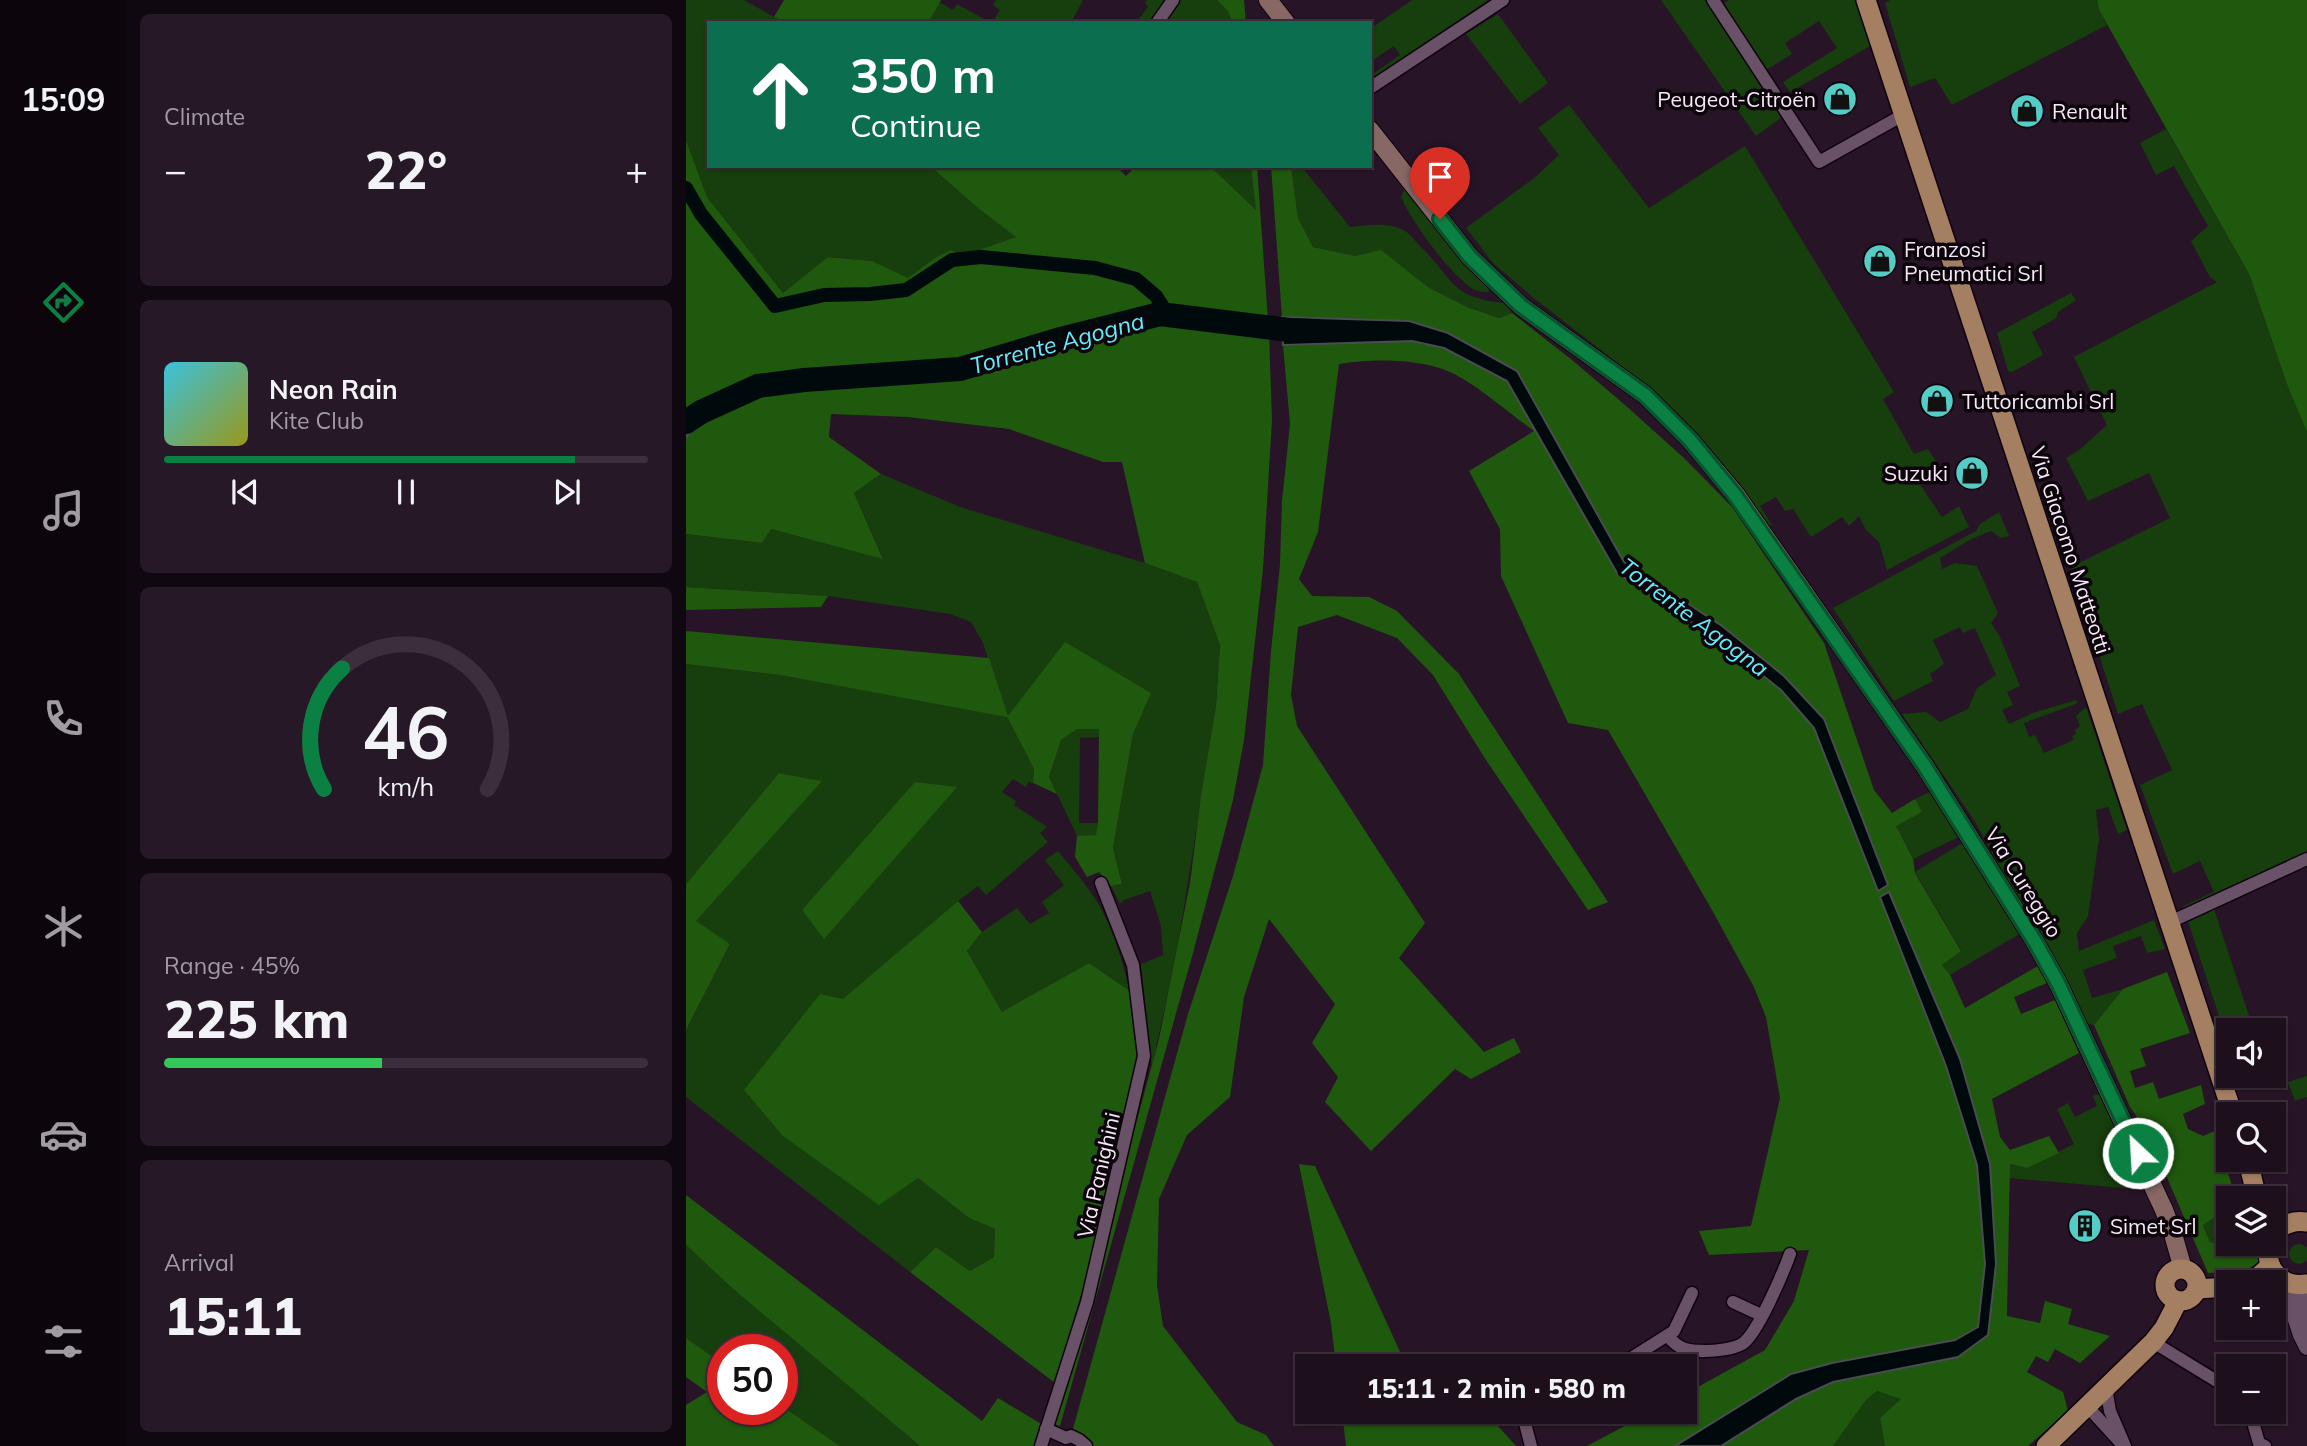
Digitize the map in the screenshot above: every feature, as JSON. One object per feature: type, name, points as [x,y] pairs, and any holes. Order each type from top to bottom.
[{"type":"main road","points":[[1268,0],[1284,21]]},
{"type":"main road","name":"Via Giacomo Matteotti","points":[[1866,0],[2229,1102]]},
{"type":"main road","name":"Via Cureggio","points":[[1372,133],[1470,257],[1521,306],[1645,395],[1716,470],[1924,765],[2034,940],[2058,983],[2164,1210],[2174,1234],[2183,1269]]},
{"type":"main road","points":[[2286,1222],[2307,1222]]},
{"type":"main road","points":[[2183,1269],[2195,1277],[2197,1289],[2190,1299],[2178,1301],[2168,1294],[2166,1282],[2173,1272],[2183,1269]]},
{"type":"main road","points":[[2197,1289],[2216,1288]]},
{"type":"main road","points":[[2046,1446],[2152,1342],[2164,1328],[2178,1301]]},
{"type":"street","points":[[1158,21],[1173,0]]},
{"type":"street","points":[[1372,87],[1503,0]]},
{"type":"street","points":[[1713,0],[1819,162],[1903,115]]},
{"type":"street","points":[[2170,922],[2307,859]]},
{"type":"street","name":"Via Panighini","points":[[1041,1446],[1090,1292],[1144,1056],[1133,965],[1101,883]]},
{"type":"street","points":[[1668,1336],[1676,1346],[1687,1350],[1711,1351],[1740,1345],[1752,1336],[1779,1283],[1790,1254]]},
{"type":"street","points":[[2286,1285],[2307,1324]]},
{"type":"street","points":[[2286,1288],[2307,1347]]},
{"type":"street","points":[[1638,1354],[1674,1331],[1692,1293]]},
{"type":"street","points":[[1733,1302],[1761,1315]]},
{"type":"street","points":[[2152,1342],[2216,1381]]},
{"type":"street","points":[[2106,1388],[2110,1411],[2124,1446]]},
{"type":"street","points":[[2087,1406],[2124,1446]]},
{"type":"street","points":[[1525,1424],[1531,1446]]},
{"type":"street","points":[[2253,1424],[2259,1443],[2265,1446]]},
{"type":"street","points":[[1046,1429],[1066,1438],[1071,1436],[1086,1446]]},
{"type":"green space","points":[[686,0],[744,0],[784,21],[707,21],[707,168],[932,168],[979,209],[1017,237],[962,256],[935,258],[908,279],[872,261],[829,257],[783,293],[707,197],[686,140]]},
{"type":"green space","points":[[784,0],[941,0],[929,21],[784,21],[774,17]]},
{"type":"green space","points":[[996,0],[1083,0],[1072,21],[993,21],[1000,10],[993,5]]},
{"type":"green space","points":[[1147,0],[1167,0],[1153,21],[1138,21],[1148,7],[1145,3]]},
{"type":"green space","points":[[1175,0],[1217,0],[1228,11],[1231,21],[1160,21]]},
{"type":"green space","points":[[1217,0],[1244,0],[1246,21],[1231,21],[1228,11]]},
{"type":"green space","points":[[1412,0],[1488,0],[1372,79],[1372,75],[1400,55],[1394,46],[1372,61],[1372,28]]},
{"type":"green space","points":[[1661,0],[1711,0],[1789,112],[1756,136]]},
{"type":"green space","points":[[1729,0],[1855,0],[1870,46],[1790,92],[1783,82],[1837,48],[1819,21],[1785,43],[1792,54],[1766,70],[1722,5]]},
{"type":"green space","points":[[1890,0],[2097,0],[2107,25],[1952,105],[1935,78],[1910,87],[1885,3]]},
{"type":"green space","points":[[2097,0],[2307,0],[2307,432],[2289,390],[2249,274],[2099,10]]},
{"type":"green space","points":[[939,2],[953,10],[957,4],[987,21],[929,21]]},
{"type":"green space","points":[[1498,14],[1548,83],[1520,104],[1466,34]]},
{"type":"green space","points":[[1569,105],[1649,208],[1745,146],[1894,392],[1883,399],[1914,454],[1928,449],[1939,466],[1917,480],[1942,517],[1959,506],[1969,527],[1887,570],[1879,542],[1866,530],[1859,516],[1849,526],[1842,517],[1811,537],[1793,509],[1785,511],[1776,497],[1760,506],[1772,525],[1767,525],[1723,465],[1685,421],[1655,392],[1493,263],[1466,228],[1533,179],[1559,155],[1538,128]]},
{"type":"green space","points":[[2166,129],[2249,274],[2289,390],[2307,432],[2307,868],[2237,892],[2214,909],[2250,1018],[2220,1018],[2183,906],[2214,892],[2200,861],[2173,874],[2140,785],[2172,770],[2142,704],[2118,714],[2071,567],[2170,518],[2149,473],[2088,501],[2066,458],[2107,425],[2074,357],[2217,282],[2210,277],[2191,241],[2208,226],[2174,166],[2156,175],[2140,143]]},
{"type":"green space","points":[[686,140],[707,197],[783,293],[828,257],[872,261],[908,278],[951,250],[962,256],[1016,237],[932,168],[1118,168],[1126,176],[1134,168],[1212,168],[1256,210],[1251,168],[1257,168],[1272,420],[1263,569],[1244,740],[1233,800],[1193,953],[1060,1426],[1054,1424],[1159,1039],[1190,883],[1216,706],[1220,645],[1197,582],[1145,563],[1122,462],[1103,462],[1009,429],[908,417],[831,414],[829,437],[881,474],[854,493],[883,559],[771,529],[762,543],[686,534]]},
{"type":"green space","points":[[1212,168],[1251,168],[1257,211]]},
{"type":"green space","points":[[1271,168],[1291,168],[1298,218],[1313,247],[1355,256],[1381,250],[1428,287],[1467,307],[1499,318],[1512,313],[1625,405],[1684,458],[1733,508],[1824,643],[1874,790],[1892,813],[1915,799],[1922,812],[1896,826],[1913,859],[1915,873],[1961,951],[1942,965],[1950,975],[1965,1008],[2038,966],[2047,983],[2014,997],[2021,1014],[2055,1000],[2079,1053],[1992,1099],[2000,1137],[2010,1150],[2049,1136],[2059,1153],[2027,1168],[2010,1164],[2007,1316],[2040,1323],[2045,1301],[2072,1309],[2068,1324],[2110,1336],[2080,1363],[2055,1349],[2048,1362],[2036,1356],[2027,1372],[2063,1392],[2068,1411],[2028,1446],[1885,1446],[1880,1418],[1901,1399],[1877,1391],[1866,1400],[1833,1446],[1721,1446],[1796,1399],[1833,1382],[1958,1357],[1988,1335],[1990,1164],[1960,1059],[1889,892],[1881,897],[1946,1066],[1977,1165],[1985,1264],[1978,1327],[1955,1340],[1832,1363],[1791,1374],[1675,1446],[1587,1446],[1628,1424],[1697,1424],[1697,1387],[1765,1350],[1794,1301],[1809,1250],[1709,1255],[1699,1231],[1751,1226],[1780,1098],[1766,1017],[1754,987],[1712,910],[1608,730],[1568,723],[1501,576],[1500,529],[1469,471],[1534,431],[1477,388],[1446,370],[1416,363],[1384,360],[1339,364],[1318,532],[1299,579],[1312,596],[1369,597],[1397,611],[1459,674],[1608,902],[1588,910],[1486,760],[1433,675],[1397,638],[1337,615],[1298,627],[1291,695],[1297,726],[1425,923],[1399,958],[1484,1052],[1514,1038],[1521,1052],[1471,1079],[1455,1069],[1371,1151],[1325,1102],[1338,1077],[1312,1043],[1335,1004],[1269,919],[1244,997],[1230,1097],[1187,1135],[1159,1199],[1157,1286],[1163,1326],[1237,1422],[1266,1435],[1274,1446],[1086,1446],[1071,1436],[1188,1014],[1233,876],[1263,765],[1290,424],[1283,345],[1412,341],[1444,348],[1507,381],[1617,573],[1720,641],[1781,690],[1814,728],[1878,891],[1824,719],[1784,676],[1722,626],[1624,563],[1517,371],[1448,333],[1409,321],[1282,317]]},
{"type":"green space","points":[[1291,168],[1303,168],[1350,227],[1385,225],[1405,231],[1455,285],[1473,296],[1504,303],[1512,313],[1499,318],[1467,307],[1428,287],[1381,251],[1355,256],[1313,247],[1298,219]]},
{"type":"green space","points":[[1405,188],[1488,285],[1489,292],[1473,289],[1443,260],[1423,234],[1401,197]]},
{"type":"green space","points":[[2071,293],[2076,300],[2058,312],[2056,318],[2032,332],[2043,355],[2012,372],[2008,371],[1997,333]]},
{"type":"green space","points":[[881,474],[963,508],[1145,563],[1197,582],[1220,645],[1216,706],[1176,957],[1152,1066],[1141,964],[1163,955],[1161,926],[1150,891],[1120,904],[1111,886],[1122,884],[1113,848],[1133,734],[1150,693],[1007,717],[1034,769],[1033,783],[1028,782],[1026,787],[1013,779],[1002,792],[1016,801],[1014,805],[1047,827],[1040,833],[1048,842],[986,895],[978,886],[958,901],[843,1000],[918,1178],[969,1218],[995,1229],[994,1257],[970,1271],[936,1247],[910,1272],[686,1097],[686,1030],[730,944],[695,922],[821,781],[779,773],[686,884],[686,664],[780,675],[1007,716],[983,643],[971,622],[950,614],[828,596],[686,587],[686,534],[762,543],[770,529],[883,558],[854,493]]},
{"type":"green space","points":[[1999,512],[2009,536],[2001,538],[1991,531],[1971,539],[1940,558],[1942,569],[1955,563],[1977,566],[1998,613],[1991,623],[1999,635],[2020,686],[2007,692],[2013,705],[2002,710],[2009,724],[2033,713],[2076,700],[2078,703],[2024,723],[2029,737],[2035,735],[2044,753],[2074,740],[2072,736],[2080,726],[2076,716],[2086,707],[2127,830],[2118,834],[2108,807],[2096,810],[2099,839],[2088,916],[2077,933],[2079,951],[2154,920],[2165,949],[2147,953],[2141,936],[2113,946],[2117,958],[2083,970],[2092,998],[2123,989],[2094,1025],[2086,1023],[1974,820],[1902,714],[1926,712],[1940,722],[1968,709],[1977,688],[1996,675],[1975,628],[1963,633],[1960,627],[1933,640],[1944,664],[1930,674],[1933,681],[1894,701],[1833,608],[1976,531],[1980,524]]},
{"type":"green space","points":[[686,587],[828,596],[821,607],[686,610]]},
{"type":"green space","points":[[686,631],[989,658],[1008,716],[1065,642],[1151,693],[1133,734],[1113,848],[1122,884],[1111,886],[1099,872],[1087,877],[1075,857],[1077,836],[1096,835],[1099,729],[1077,729],[1061,740],[1049,777],[1057,794],[1033,783],[1034,769],[1007,717],[780,675],[686,664]]},
{"type":"green space","points":[[1077,729],[1100,729],[1099,737],[1080,738],[1079,823],[1098,823],[1096,836],[1077,836],[1049,777],[1061,740]]},
{"type":"green space","points":[[779,773],[822,781],[696,921],[730,944],[686,1030],[686,884]]},
{"type":"green space","points":[[915,782],[957,787],[824,939],[802,910]]},
{"type":"green space","points":[[1932,791],[1961,836],[1913,859],[1895,825],[1921,812],[1915,799]]},
{"type":"green space","points":[[1964,842],[2021,933],[1950,975],[1942,965],[1961,950],[1915,872]]},
{"type":"green space","points":[[1058,851],[1099,905],[1110,928],[1130,991],[1089,963],[1002,1013],[967,951],[982,932],[1017,908],[1030,924],[1049,913],[1042,902],[1064,885],[1045,860]]},
{"type":"green space","points":[[958,901],[982,932],[967,951],[1002,1012],[1089,963],[1130,991],[1139,1055],[1099,1234],[1055,1383],[910,1272],[936,1247],[970,1271],[994,1257],[995,1229],[969,1218],[918,1178],[879,1205],[783,1136],[744,1090],[820,994],[843,999]]},
{"type":"green space","points":[[2167,972],[2190,1033],[2140,1049],[2146,1066],[2130,1071],[2135,1088],[2153,1082],[2159,1099],[2201,1085],[2205,1104],[2183,1114],[2188,1129],[2203,1136],[2215,1131],[2216,1172],[2228,1172],[2232,1186],[2216,1186],[2216,1216],[2203,1225],[2210,1242],[2216,1243],[2216,1256],[2262,1256],[2252,1267],[2208,1273],[2147,1131],[2130,1107],[2094,1025],[2123,989]]},
{"type":"green space","points":[[2307,1076],[2307,1097],[2295,1101],[2288,1082]]},
{"type":"green space","points":[[2101,1093],[2146,1190],[2009,1178],[2010,1164],[2027,1168],[2074,1144],[2057,1109],[2068,1103],[2075,1117],[2097,1106],[2093,1096]]},
{"type":"green space","points":[[1299,1164],[1315,1166],[1401,1354],[1335,1354],[1331,1323]]},
{"type":"green space","points":[[686,1195],[982,1421],[998,1398],[1043,1425],[1036,1446],[920,1446],[798,1343],[798,1334],[787,1334],[686,1245]]},
{"type":"green space","points":[[2216,1216],[2216,1243],[2210,1242],[2203,1224]]},
{"type":"green space","points":[[2299,1244],[2306,1247],[2306,1261],[2299,1264],[2292,1261],[2289,1254],[2292,1247]]},
{"type":"green space","points":[[686,1245],[787,1334],[707,1334],[707,1353],[686,1338]]},
{"type":"green space","points":[[686,1338],[707,1353],[707,1392],[686,1377]]},
{"type":"green space","points":[[798,1343],[920,1446],[840,1446],[798,1417]]},
{"type":"green space","points":[[1877,1391],[1902,1399],[1880,1418],[1885,1446],[1833,1446],[1866,1400]]},
{"type":"green space","points":[[707,1392],[707,1425],[798,1425],[798,1417],[840,1446],[686,1446],[686,1405]]},
{"type":"green space","points":[[1343,1424],[1496,1424],[1516,1446],[1346,1446]]},
{"type":"water","points":[[1282,317],[1409,321],[1448,333],[1517,371],[1624,562],[1722,626],[1784,676],[1824,719],[1888,885],[1878,891],[1814,728],[1781,690],[1720,641],[1617,573],[1507,381],[1444,348],[1412,341],[1283,345]]},
{"type":"water","points":[[1889,892],[1960,1059],[1990,1164],[1996,1264],[1988,1335],[1958,1357],[1833,1382],[1796,1399],[1721,1446],[1675,1446],[1791,1374],[1832,1363],[1955,1340],[1978,1327],[1985,1264],[1977,1165],[1946,1066],[1880,897]]},
{"type":"waterway","points":[[686,188],[701,214],[775,306],[824,295],[906,290],[952,260],[981,257],[1095,268],[1136,279],[1156,296],[1168,315]]},
{"type":"waterway","name":"Torrente Agogna","points":[[686,422],[701,412],[758,386],[804,380],[960,369],[1057,340],[1160,314],[1317,331]]},
{"type":"waterway","points":[[686,436],[701,412]]},
{"type":"place","name":"Peugeot-Citroën","points":[[1840,99]]},
{"type":"place","name":"Renault","points":[[2027,111]]},
{"type":"place","name":"Franzosi Pneumatici Srl","points":[[1880,261]]},
{"type":"place","name":"Tuttoricambi Srl","points":[[1937,401]]},
{"type":"place","name":"Suzuki","points":[[1972,473]]},
{"type":"place","name":"Simet Srl","points":[[2085,1226]]},
{"type":"route","points":[[1440,219],[1470,257],[1521,306],[1645,395],[1690,440],[1735,495],[1924,765],[2034,940],[2058,983],[2138,1153]]}]
